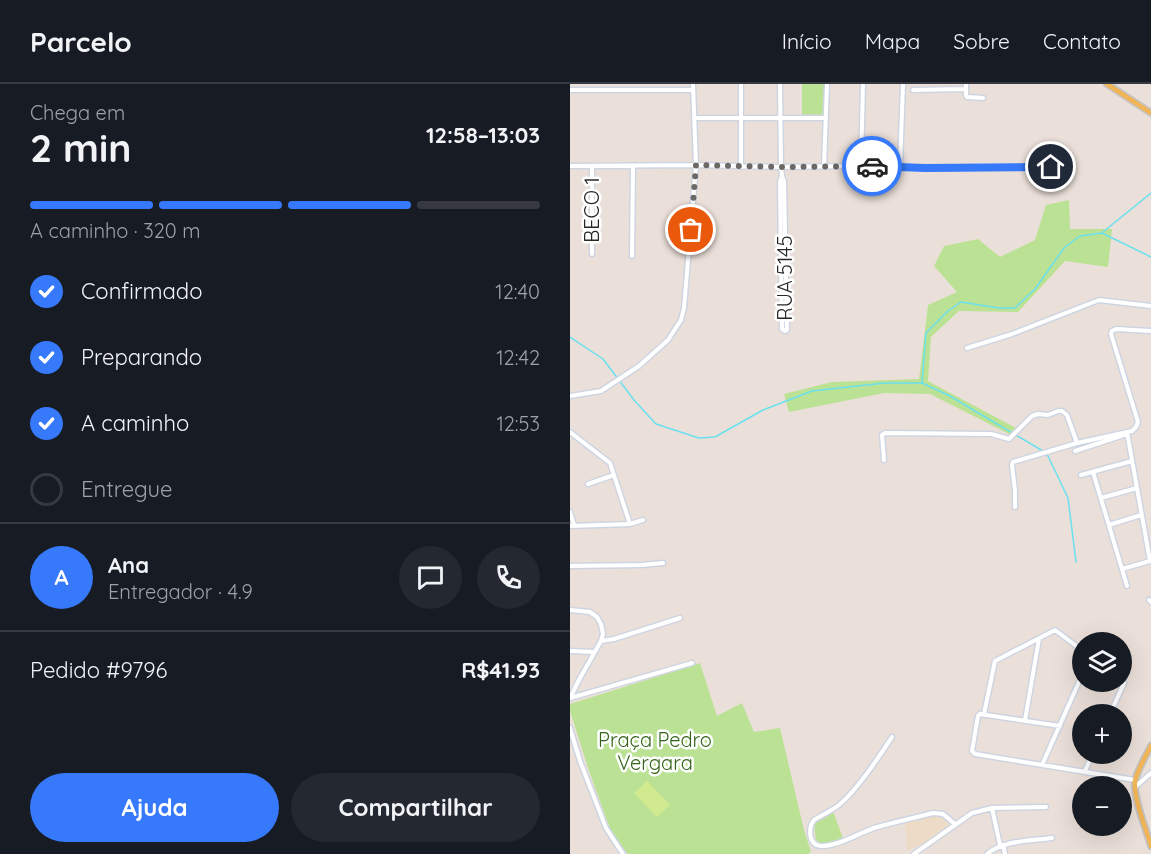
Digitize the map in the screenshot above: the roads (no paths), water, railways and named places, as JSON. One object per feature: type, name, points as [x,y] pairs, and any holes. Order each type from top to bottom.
[{"type":"main road","points":[[1110,85],[1151,113]]},
{"type":"main road","points":[[1151,746],[1139,770],[1135,787],[1151,846]]},
{"type":"street","points":[[570,396],[601,391],[639,366],[668,340],[681,320],[684,308],[696,165],[693,84]]},
{"type":"street","points":[[741,84],[741,167]]},
{"type":"street","name":"RUA 5145","points":[[780,84],[782,167],[780,182],[787,330],[784,331],[782,329],[784,267]]},
{"type":"street","points":[[825,166],[827,84]]},
{"type":"street","points":[[861,166],[863,84]]},
{"type":"street","points":[[900,167],[903,84]]},
{"type":"street","points":[[913,90],[966,87],[967,97],[983,98]]},
{"type":"street","points":[[570,90],[693,90]]},
{"type":"street","points":[[694,118],[826,118]]},
{"type":"street","points":[[570,166],[1051,167]]},
{"type":"street","name":"BECO 1","points":[[592,166],[592,254]]},
{"type":"street","points":[[633,166],[633,256]]},
{"type":"street","points":[[967,348],[1012,334],[1099,300],[1151,306]]},
{"type":"street","points":[[1075,451],[1134,429],[1138,422],[1111,334],[1116,329],[1151,331]]},
{"type":"street","points":[[884,460],[882,435],[885,433],[992,434],[1009,439],[1032,416],[1048,415],[1058,411],[1067,415],[1077,443]]},
{"type":"street","points":[[570,432],[610,463],[630,524]]},
{"type":"street","points":[[1015,507],[1012,462],[1077,443],[1127,433]]},
{"type":"street","points":[[1122,569],[1150,561],[1127,433]]},
{"type":"street","points":[[1081,476],[1132,461]]},
{"type":"street","points":[[1093,472],[1127,586]]},
{"type":"street","points":[[588,484],[614,475]]},
{"type":"street","points":[[1101,498],[1137,488]]},
{"type":"street","points":[[570,512],[572,526],[630,524],[643,520]]},
{"type":"street","points":[[1109,525],[1142,515]]},
{"type":"street","points":[[570,566],[663,563]]},
{"type":"street","points":[[570,610],[590,612],[597,617],[603,634],[570,698]]},
{"type":"street","points":[[601,641],[680,618]]},
{"type":"street","points":[[984,714],[994,662],[1056,630],[1072,642]]},
{"type":"street","points":[[1025,720],[1039,638]]},
{"type":"street","points":[[570,651],[595,651]]},
{"type":"street","points":[[570,698],[692,663]]},
{"type":"street","points":[[1042,765],[1075,692]]},
{"type":"street","points":[[1060,726],[980,714],[973,753],[1136,780]]},
{"type":"street","points":[[570,728],[606,828],[623,854]]},
{"type":"street","points":[[892,737],[845,800],[811,823],[812,842],[821,846],[837,843],[873,829],[933,813],[943,814],[955,824]]},
{"type":"street","points":[[1085,771],[1088,764]]},
{"type":"street","points":[[1135,787],[1151,773]]},
{"type":"street","points":[[914,854],[972,813],[992,808],[1046,807]]},
{"type":"street","points":[[992,808],[1005,854]]},
{"type":"street","points":[[987,854],[1001,845],[1052,838]]},
{"type":"waterway","points":[[1103,232],[1151,193]]},
{"type":"waterway","points":[[922,382],[926,333],[948,311],[961,302],[1015,308],[1035,289],[1064,248],[1080,236],[1102,233],[1151,257]]},
{"type":"waterway","points":[[570,337],[603,359],[634,400],[656,424],[699,438],[715,437],[763,410],[812,391],[885,383],[922,383],[948,395],[1043,451]]},
{"type":"waterway","points":[[1047,454],[1068,498],[1076,562]]},
{"type":"park label","name":"Praça Pedro Vergara","points":[[655,752]]}]
